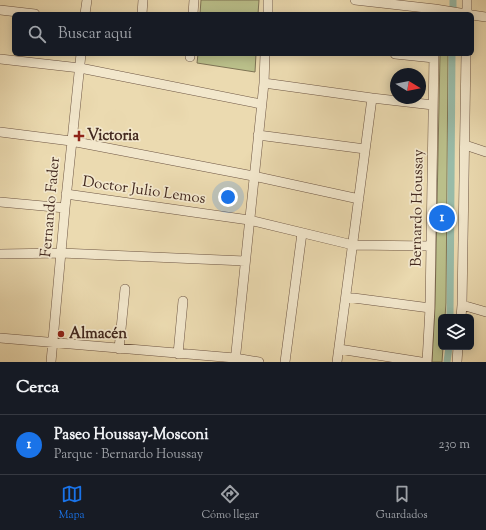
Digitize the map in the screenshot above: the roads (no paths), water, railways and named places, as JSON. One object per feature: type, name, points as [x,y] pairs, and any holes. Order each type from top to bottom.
[{"type":"street","points":[[85,12],[87,0]]},
{"type":"street","points":[[142,12],[143,0]]},
{"type":"street","points":[[193,12],[194,0]]},
{"type":"street","points":[[268,0],[268,12]]},
{"type":"street","points":[[355,0],[435,8],[454,12]]},
{"type":"street","points":[[460,12],[467,0]]},
{"type":"street","points":[[0,10],[17,12]]},
{"type":"street","points":[[474,15],[486,17]]},
{"type":"street","name":"Fernando Fader","points":[[51,362],[71,141],[81,56]]},
{"type":"street","points":[[235,360],[253,176],[264,84],[265,56]]},
{"type":"street","name":"Bernardo Houssay","points":[[427,362],[430,308],[434,56]]},
{"type":"street","points":[[461,314],[466,56]]},
{"type":"street","points":[[0,59],[80,68],[261,104]]},
{"type":"street","points":[[264,84],[433,105]]},
{"type":"street","points":[[338,362],[372,98]]},
{"type":"street","points":[[0,132],[71,141],[253,176],[359,199]]},
{"type":"street","points":[[258,135],[365,149]]},
{"type":"street","points":[[464,145],[486,152]]},
{"type":"street","name":"Doctor Julio Lemos","points":[[66,194],[249,220],[353,245],[431,246]]},
{"type":"street","points":[[0,202],[65,208]]},
{"type":"street","points":[[285,362],[302,233]]},
{"type":"street","points":[[0,254],[61,253],[245,261]]},
{"type":"street","points":[[119,349],[125,289]]},
{"type":"street","points":[[346,297],[430,308]]},
{"type":"street","points":[[178,354],[183,301]]},
{"type":"street","points":[[462,305],[486,312]]},
{"type":"street","points":[[0,338],[259,362]]},
{"type":"street","points":[[339,349],[421,362]]},
{"type":"street","points":[[457,362],[458,350]]},
{"type":"waterway","points":[[453,0],[453,12]]},
{"type":"waterway","points":[[450,314],[452,56]]},
{"type":"waterway","points":[[447,362],[449,350]]},
{"type":"place","name":"Victoria","points":[[79,136]]},
{"type":"place","name":"Paseo Houssay-Mosconi","points":[[442,218]]},
{"type":"place","name":"Almacén","points":[[61,334]]}]
